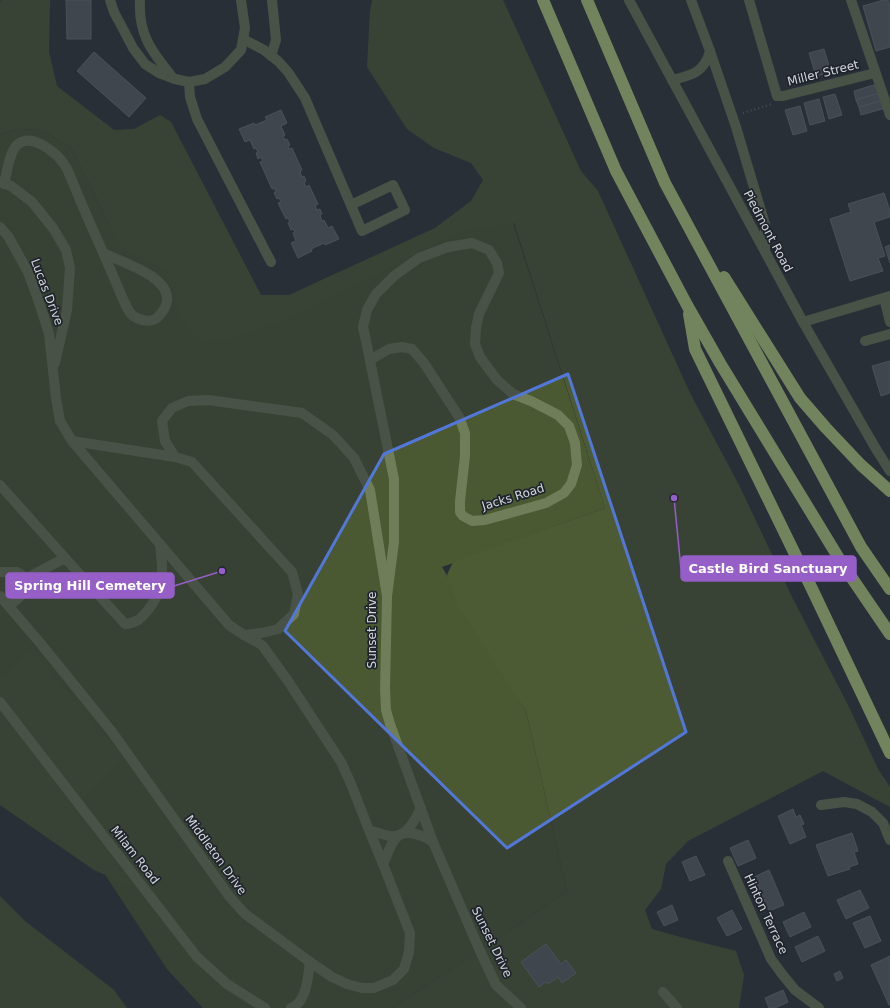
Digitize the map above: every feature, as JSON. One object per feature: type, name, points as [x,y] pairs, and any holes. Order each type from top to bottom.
[{"type":"highway","points":[[543,0],[616,172],[687,305],[720,364],[843,565],[890,634]]},
{"type":"highway","points":[[587,0],[666,183],[861,546],[890,589]]},
{"type":"highway","points":[[666,183],[800,398],[861,465],[890,491]]},
{"type":"highway","points":[[687,305],[695,349],[890,752]]},
{"type":"street","points":[[110,0],[114,12],[133,48],[145,64],[159,73],[189,82],[205,79],[225,67],[241,50],[245,28],[241,0]]},
{"type":"street","points":[[140,0],[140,17],[145,37],[156,57],[175,79]]},
{"type":"street","points":[[271,56],[276,40],[272,0]]},
{"type":"street","name":"Piedmont Road","points":[[629,0],[803,322],[876,449],[890,470]]},
{"type":"street","points":[[691,0],[736,126],[765,224],[766,253]]},
{"type":"street","name":"Miller Street","points":[[749,0],[777,96],[783,96],[875,73]]},
{"type":"street","points":[[851,0],[890,115]]},
{"type":"street","points":[[243,39],[264,50],[278,61],[288,72],[305,98],[362,231],[405,210],[393,184],[351,205]]},
{"type":"street","points":[[672,80],[691,75],[700,70],[708,59],[710,51]]},
{"type":"street","points":[[189,82],[190,97],[197,119],[271,262]]},
{"type":"street","points":[[53,373],[67,310],[70,268],[66,250],[53,228],[32,202],[11,186],[2,183],[16,146],[22,142],[31,141],[42,145],[54,152],[67,167],[103,253],[130,313],[140,320],[156,318],[164,310],[167,303],[167,295],[164,288],[156,280],[144,272],[103,253]]},
{"type":"street","name":"Lucas Drive","points":[[0,227],[8,236],[28,272],[40,304],[49,334],[60,421],[72,441],[229,625],[244,635]]},
{"type":"street","name":"Jacks Road","points":[[370,360],[389,349],[402,347],[412,348],[424,363],[459,417],[465,433],[465,456],[460,512],[463,516],[472,521],[485,520],[546,503],[564,493],[571,484],[577,465],[575,444],[569,426],[558,415],[531,401],[513,394],[497,380],[480,357],[475,344],[479,314],[499,273],[497,263],[489,250],[472,244],[448,247],[420,258],[394,276],[376,294],[367,310],[363,327],[394,479],[394,542],[387,596]]},
{"type":"street","points":[[803,322],[887,297],[890,322]]},
{"type":"street","points":[[865,341],[890,334]]},
{"type":"street","name":"Sunset Drive","points":[[175,457],[165,441],[162,421],[172,408],[188,401],[208,400],[302,413],[333,434],[354,458],[370,490],[387,596],[385,689],[386,710],[390,724],[433,842],[480,951],[496,985],[521,1008]]},
{"type":"street","points":[[72,441],[175,457],[192,462],[292,572],[298,594],[294,614],[278,629],[244,635]]},
{"type":"street","points":[[0,484],[125,624],[132,624],[141,619],[154,602],[160,590],[163,574],[160,544]]},
{"type":"street","points":[[27,578],[65,558]]},
{"type":"street","points":[[0,572],[17,572],[27,578],[29,583],[21,596],[9,606]]},
{"type":"street","name":"Middleton Drive","points":[[0,596],[112,732],[228,896],[244,913],[332,977],[347,984],[362,988],[374,988],[393,980],[404,969],[409,952],[410,933],[341,762],[288,681],[262,645],[244,635]]},
{"type":"street","name":"Milam Road","points":[[0,702],[197,957],[227,984],[265,1008]]},
{"type":"street","points":[[821,805],[844,802],[857,804],[872,812],[883,823],[890,840]]},
{"type":"street","points":[[383,864],[397,837],[404,833],[415,822],[421,808]]},
{"type":"street","points":[[369,830],[392,836],[404,833],[414,834],[424,836],[433,842]]},
{"type":"street","name":"Hinton Terrace","points":[[728,861],[771,959],[795,990],[819,1008]]},
{"type":"street","points":[[291,1008],[295,1006],[303,996],[307,984],[310,962]]},
{"type":"street","points":[[663,992],[677,1008]]},
{"type":"path","points":[[740,114],[762,108]]},
{"type":"highlighted area","points":[[568,374],[686,732],[507,848],[285,631],[384,454]]},
{"type":"green space","points":[[1,0],[50,0],[49,52],[57,86],[114,130],[134,129],[160,115],[171,122],[261,295],[289,295],[435,228],[471,201],[483,180],[471,163],[434,148],[407,129],[367,67],[372,0],[503,0],[581,171],[598,191],[690,393],[740,487],[793,599],[848,705],[878,769],[890,787],[890,807],[823,771],[688,841],[666,864],[661,889],[645,910],[652,929],[736,951],[744,975],[739,1008],[392,1008],[480,951],[567,891],[526,711],[459,608],[447,575],[453,562],[605,508],[514,223],[460,231],[304,312],[237,337],[203,343],[181,319],[165,270],[121,249],[71,147],[42,130],[17,129],[0,135]]},
{"type":"green space","points":[[17,129],[42,130],[71,147],[110,227],[149,256],[176,279],[208,337],[509,210],[605,508],[442,567],[526,711],[567,891],[480,951],[392,1008],[203,1008],[167,969],[104,873],[0,784],[0,135]]},
{"type":"green space","points":[[31,649],[124,758],[74,809],[135,888],[94,870],[0,805],[0,679]]},
{"type":"green space","points":[[0,896],[25,921],[114,990],[127,1008],[0,1008]]},
{"type":"building","points":[[66,0],[91,0],[91,39],[67,39]]},
{"type":"building","points":[[888,0],[890,6],[890,47],[876,51],[863,6]]},
{"type":"building","points":[[824,49],[831,72],[816,76],[809,53]]},
{"type":"building","points":[[94,52],[146,98],[129,117],[77,71]]},
{"type":"building","points":[[877,84],[880,93],[856,100],[854,91]]},
{"type":"building","points":[[880,93],[882,101],[859,107],[856,100]]},
{"type":"building","points":[[835,94],[842,115],[829,119],[823,97]]},
{"type":"building","points":[[819,99],[825,121],[810,125],[804,103]]},
{"type":"building","points":[[884,100],[886,108],[861,115],[859,107]]},
{"type":"building","points":[[800,106],[807,131],[793,135],[785,110]]},
{"type":"building","points":[[281,110],[287,123],[281,126],[285,135],[283,136],[285,140],[287,139],[290,145],[288,146],[289,149],[292,148],[302,170],[300,172],[306,181],[304,182],[306,187],[309,185],[318,204],[315,206],[317,210],[320,209],[322,221],[324,220],[328,228],[332,226],[339,239],[325,245],[324,243],[311,249],[312,251],[298,258],[291,243],[296,241],[293,233],[295,232],[293,229],[291,230],[288,223],[290,222],[288,218],[286,219],[278,203],[281,202],[279,198],[277,199],[274,193],[276,192],[274,188],[272,189],[260,162],[263,161],[261,157],[258,159],[256,153],[258,152],[256,148],[254,149],[250,140],[245,142],[239,129],[267,120],[265,117]]},
{"type":"building","points":[[884,193],[890,211],[890,217],[874,222],[885,256],[878,258],[883,271],[850,281],[830,219],[851,212],[848,204]]},
{"type":"building","points":[[890,245],[890,263],[885,247]]},
{"type":"building","points":[[890,361],[890,393],[881,396],[872,366]]},
{"type":"building","points":[[793,809],[796,817],[800,815],[804,824],[801,825],[806,837],[790,844],[778,816]]},
{"type":"building","points":[[852,833],[858,851],[854,852],[858,864],[849,867],[850,869],[828,876],[816,845]]},
{"type":"building","points":[[748,840],[756,858],[738,866],[730,848]]},
{"type":"building","points":[[696,856],[705,875],[690,881],[682,862]]},
{"type":"building","points":[[769,870],[784,905],[769,911],[754,877]]},
{"type":"building","points":[[860,890],[869,908],[846,919],[837,900]]},
{"type":"building","points":[[672,905],[678,920],[664,926],[657,912]]},
{"type":"building","points":[[732,910],[742,929],[727,936],[717,918]]},
{"type":"building","points":[[804,912],[811,927],[790,937],[783,922]]},
{"type":"building","points":[[870,916],[881,941],[865,948],[853,923]]},
{"type":"building","points":[[818,936],[825,951],[802,962],[795,947]]},
{"type":"building","points":[[546,944],[561,964],[566,960],[576,973],[562,983],[558,977],[548,984],[546,982],[539,987],[521,962]]},
{"type":"building","points":[[890,956],[890,1005],[889,1005],[871,965]]},
{"type":"building","points":[[840,971],[843,978],[837,981],[834,974]]},
{"type":"building","points":[[783,990],[788,1002],[775,1008],[769,1008],[765,998]]},
{"type":"place","name":"Castle Bird Sanctuary","points":[[674,498]]},
{"type":"place","name":"Spring Hill Cemetery","points":[[222,571]]}]
